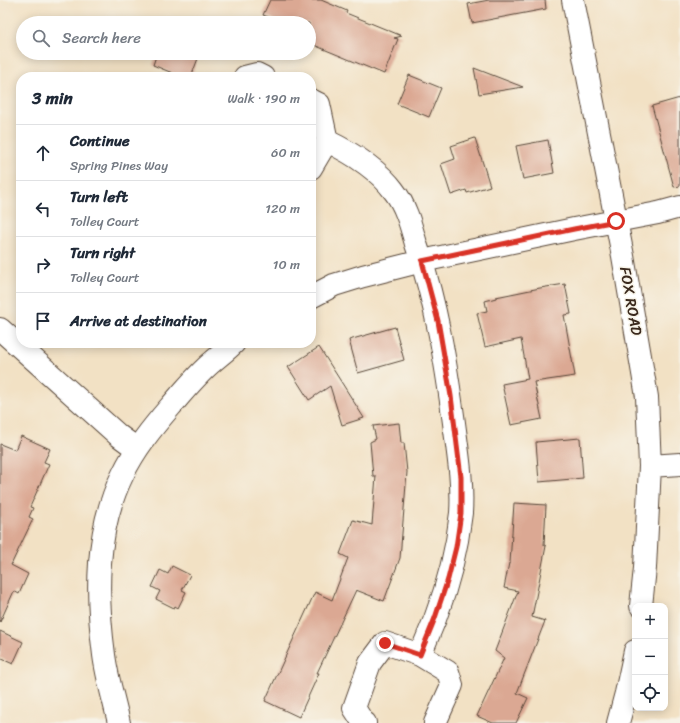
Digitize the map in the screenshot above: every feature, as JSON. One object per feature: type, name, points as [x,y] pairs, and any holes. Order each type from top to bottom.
[{"type":"street","name":"FOX ROAD","points":[[573,0],[623,256],[647,397],[650,466],[645,568],[641,603]]},
{"type":"street","points":[[316,102],[319,104],[327,141],[316,160]]},
{"type":"street","points":[[327,141],[348,151],[363,161],[380,175],[395,192],[405,210],[422,261],[438,321],[451,396],[461,477],[461,513],[456,547],[450,572],[435,618],[420,655]]},
{"type":"street","points":[[316,294],[334,285],[422,261],[658,213],[680,207]]},
{"type":"street","points":[[0,329],[16,344]]},
{"type":"street","points":[[21,348],[118,436],[137,449]]},
{"type":"street","points":[[119,723],[107,674],[99,609],[102,546],[112,499],[122,474],[146,436],[187,388],[210,364],[228,348]]},
{"type":"street","points":[[650,466],[680,464]]},
{"type":"street","points":[[365,723],[354,708],[370,663],[385,643],[420,655],[448,672],[452,685],[435,723]]},
{"type":"street","points":[[618,723],[632,665]]},
{"type":"building","points":[[270,0],[321,0],[347,11],[346,13],[402,36],[394,38],[398,39],[384,74],[316,46],[316,16],[263,15]]},
{"type":"building","points":[[489,0],[545,0],[546,9],[472,23],[468,4]]},
{"type":"building","points":[[155,60],[197,60],[193,72],[170,72],[153,65]]},
{"type":"building","points":[[474,68],[523,87],[479,94]]},
{"type":"building","points":[[409,75],[441,88],[429,117],[397,104]]},
{"type":"building","points":[[680,98],[680,186],[674,187],[652,106]]},
{"type":"building","points":[[475,138],[490,186],[467,193],[466,190],[451,195],[441,164],[455,159],[451,146]]},
{"type":"building","points":[[548,140],[554,173],[523,179],[516,146]]},
{"type":"building","points":[[565,284],[571,314],[564,315],[575,376],[534,382],[542,419],[511,425],[502,384],[528,379],[521,339],[485,347],[477,313],[487,311],[485,301],[496,297]]},
{"type":"building","points":[[395,327],[404,360],[358,373],[349,340]]},
{"type":"building","points":[[319,347],[364,418],[342,425],[330,386],[309,400],[288,367]]},
{"type":"building","points":[[399,423],[401,443],[404,443],[407,472],[400,558],[384,601],[356,590],[317,673],[319,673],[299,717],[265,701],[315,592],[332,600],[348,558],[340,554],[353,520],[372,525],[376,476],[373,476],[370,442],[376,439],[373,426]]},
{"type":"building","points":[[21,436],[50,449],[44,462],[49,464],[30,507],[33,508],[29,517],[33,519],[11,565],[28,574],[19,594],[14,591],[0,622],[0,444],[15,450]]},
{"type":"building","points":[[580,438],[583,478],[539,482],[536,442]]},
{"type":"building","points":[[514,503],[546,505],[544,545],[546,546],[532,617],[545,621],[517,693],[528,698],[516,723],[493,723],[477,716],[504,658],[495,651],[518,591],[504,588],[510,563]]},
{"type":"building","points":[[172,566],[190,575],[182,590],[186,592],[178,608],[175,606],[174,608],[156,599],[160,591],[152,587],[160,570],[168,574]]},
{"type":"building","points":[[0,631],[23,642],[13,664],[0,658]]},
{"type":"route","points":[[385,643],[420,655],[435,618],[448,579],[456,547],[461,513],[461,477],[451,396],[438,321],[422,261],[616,221]]}]
